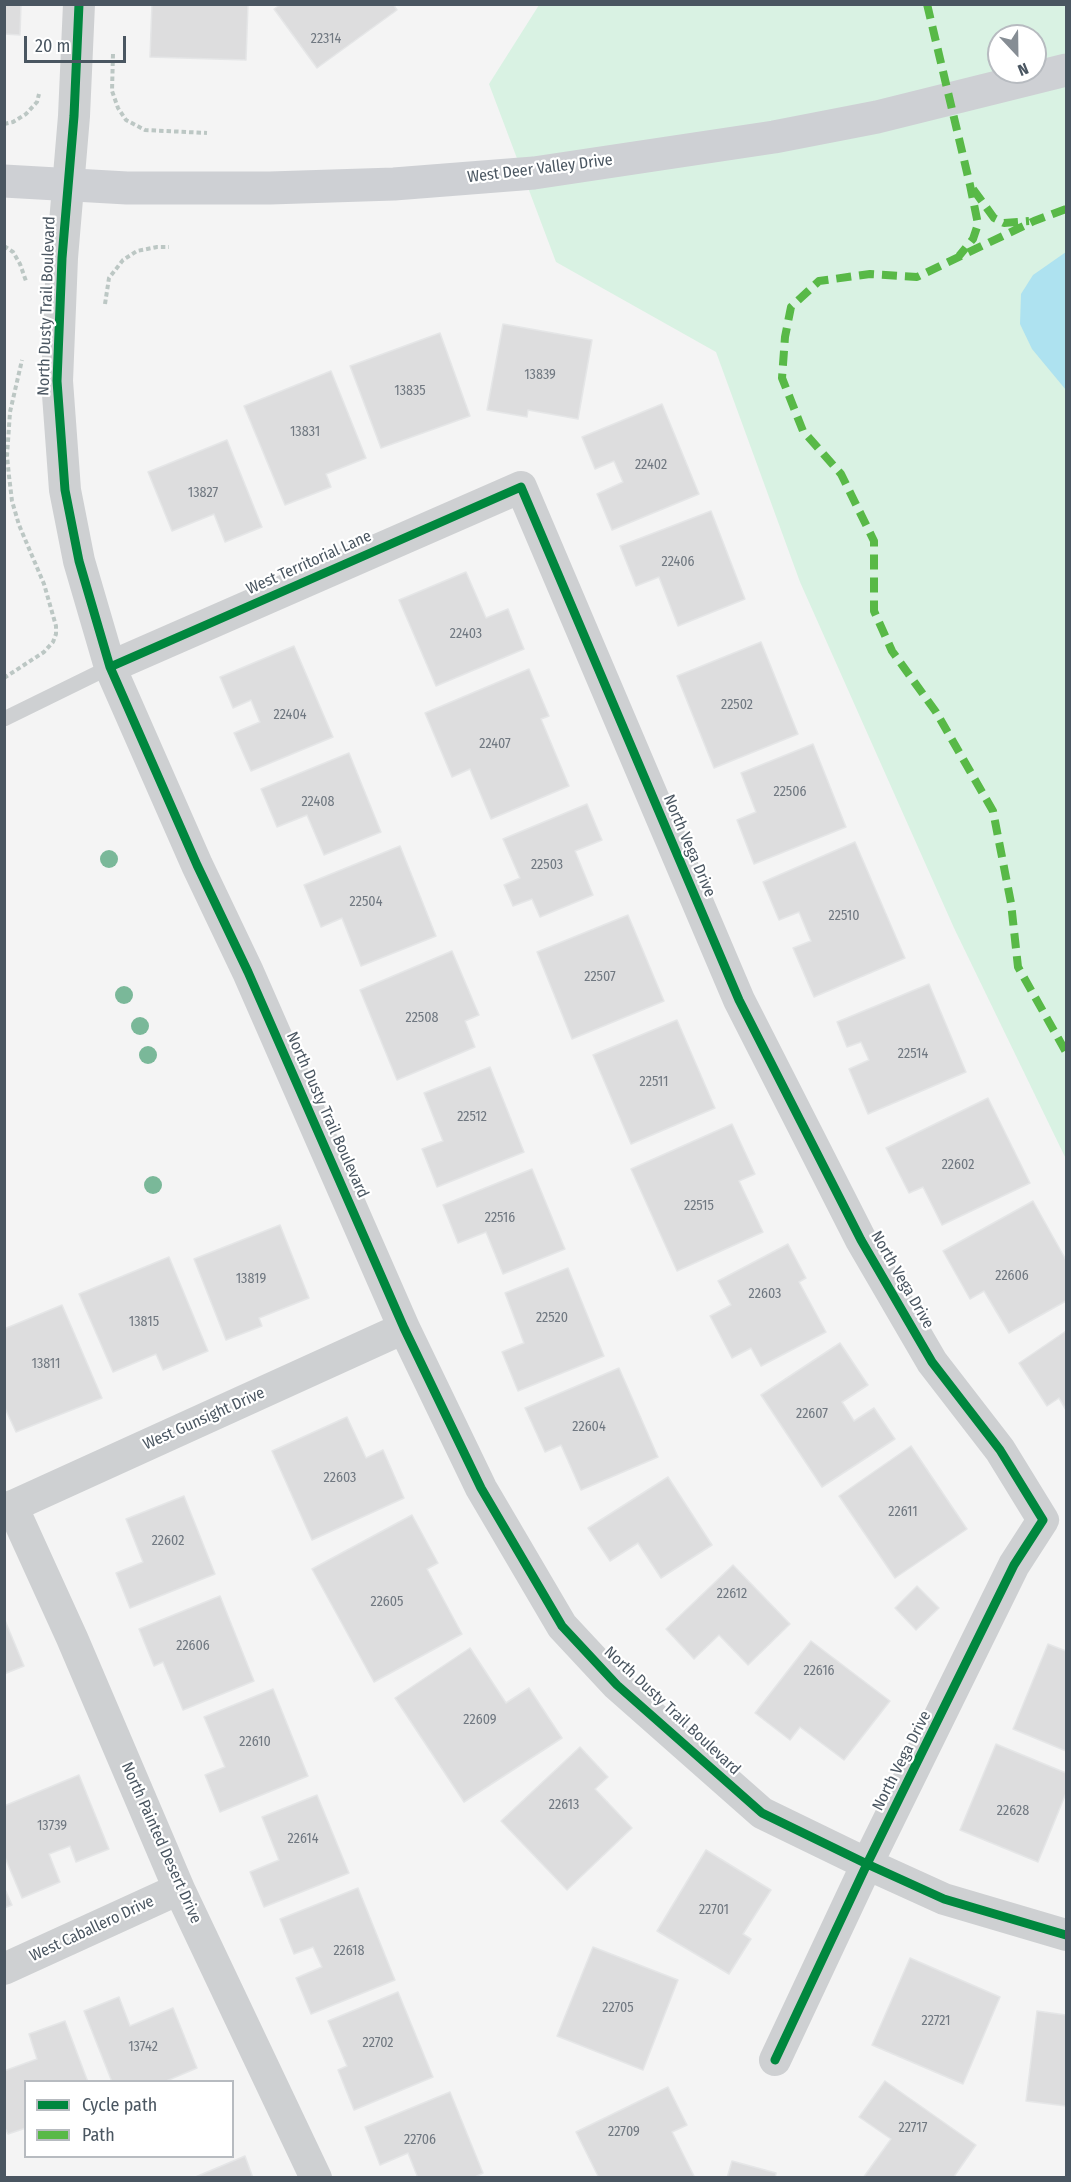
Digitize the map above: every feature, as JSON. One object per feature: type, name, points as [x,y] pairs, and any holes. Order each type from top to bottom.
[{"type":"street","name":"North Dusty Trail Boulevard","points":[[79,4],[57,381],[61,454],[78,561],[110,667],[197,865],[248,972],[404,1328],[481,1488],[562,1626],[617,1685],[762,1813],[944,1899],[1066,1935]]},
{"type":"street","name":"West Deer Valley Drive","points":[[4,181],[127,188],[281,188],[394,184],[534,172],[774,137],[877,117],[1066,70]]},
{"type":"street","name":"West Territorial Lane","points":[[110,667],[521,487]]},
{"type":"street","name":"North Vega Drive","points":[[521,487],[744,1011],[867,1251],[932,1362],[1000,1450],[1043,1520],[1014,1565],[867,1864],[775,2060]]},
{"type":"street","name":"West Gunsight Drive","points":[[8,1508],[404,1328]]},
{"type":"street","name":"North Painted Desert Drive","points":[[8,1508],[72,1638],[179,1889],[316,2178]]},
{"type":"street","name":"West Caballero Drive","points":[[4,1969],[179,1889]]},
{"type":"lane","points":[[4,719],[110,667]]},
{"type":"path","points":[[113,54],[112,91],[126,120],[145,130],[207,134]]},
{"type":"path","points":[[4,124],[13,122],[32,108],[37,102],[41,87]]},
{"type":"path","points":[[4,246],[13,252],[27,283]]},
{"type":"path","points":[[105,304],[109,278],[123,260],[138,251],[169,247]]},
{"type":"path","points":[[4,678],[44,652],[53,642],[56,634],[56,626],[44,584],[19,525],[12,501],[9,476],[7,456],[10,412],[23,350]]},
{"type":"green space","points":[[539,5],[1066,5],[1066,1159],[954,928],[800,582],[716,352],[556,262],[489,84]]},
{"type":"water","points":[[1066,252],[1066,390],[1032,349],[1020,324],[1021,294],[1033,275]]},
{"type":"building","points":[[4,4],[21,4],[20,35],[4,34]]},
{"type":"building","points":[[152,4],[248,4],[246,60],[150,57]]},
{"type":"building","points":[[281,4],[393,4],[397,10],[317,68],[274,9]]},
{"type":"building","points":[[503,324],[592,340],[578,419],[528,410],[527,417],[487,410]]},
{"type":"building","points":[[440,333],[470,416],[381,448],[350,366]]},
{"type":"building","points":[[331,371],[366,458],[326,474],[331,487],[285,505],[244,406]]},
{"type":"building","points":[[662,404],[699,494],[612,530],[597,494],[623,482],[614,461],[595,469],[582,437]]},
{"type":"building","points":[[227,440],[262,527],[225,542],[214,514],[172,531],[148,472]]},
{"type":"building","points":[[711,511],[745,599],[678,626],[659,577],[636,586],[620,546]]},
{"type":"building","points":[[466,572],[486,618],[508,609],[524,649],[436,686],[399,600]]},
{"type":"building","points":[[761,642],[798,734],[714,768],[677,676]]},
{"type":"building","points":[[294,646],[333,737],[251,771],[234,733],[260,722],[251,700],[233,708],[220,677]]},
{"type":"building","points":[[529,669],[549,716],[541,719],[569,786],[491,819],[470,769],[452,777],[425,713]]},
{"type":"building","points":[[813,744],[846,827],[754,864],[737,820],[756,812],[741,773]]},
{"type":"building","points":[[349,753],[381,832],[324,855],[307,815],[277,827],[261,789]]},
{"type":"building","points":[[587,804],[602,840],[575,851],[593,895],[540,917],[532,899],[513,906],[504,885],[520,878],[503,839]]},
{"type":"building","points":[[855,842],[905,958],[814,997],[793,948],[811,941],[799,912],[779,920],[763,882]]},
{"type":"building","points":[[400,846],[436,936],[361,966],[342,918],[321,927],[304,885]]},
{"type":"building","points":[[628,915],[664,1001],[572,1039],[537,952]]},
{"type":"building","points":[[452,951],[479,1015],[465,1021],[475,1047],[397,1080],[360,990]]},
{"type":"building","points":[[929,984],[966,1072],[868,1114],[849,1069],[869,1060],[861,1042],[847,1047],[837,1022]]},
{"type":"building","points":[[677,1020],[715,1108],[631,1144],[593,1055]]},
{"type":"building","points":[[490,1067],[524,1152],[437,1187],[422,1149],[443,1141],[424,1093]]},
{"type":"building","points":[[988,1098],[1030,1183],[942,1225],[923,1187],[909,1193],[886,1148]]},
{"type":"building","points":[[732,1124],[755,1174],[739,1181],[763,1232],[677,1271],[631,1169]]},
{"type":"building","points":[[532,1169],[565,1249],[503,1274],[486,1232],[458,1243],[443,1205]]},
{"type":"building","points":[[1033,1201],[1066,1260],[1066,1301],[1009,1333],[984,1291],[970,1299],[943,1251]]},
{"type":"building","points":[[280,1225],[309,1298],[259,1318],[262,1326],[226,1340],[194,1259]]},
{"type":"building","points":[[788,1244],[806,1278],[799,1282],[826,1332],[761,1366],[751,1348],[732,1358],[710,1316],[731,1305],[718,1281]]},
{"type":"building","points":[[169,1257],[208,1351],[163,1370],[156,1354],[113,1372],[79,1294]]},
{"type":"building","points":[[568,1268],[604,1356],[518,1391],[502,1352],[524,1343],[505,1293]]},
{"type":"building","points":[[62,1305],[102,1398],[16,1432],[4,1406],[4,1329]]},
{"type":"building","points":[[1066,1331],[1066,1410],[1059,1398],[1047,1406],[1019,1363]]},
{"type":"building","points":[[840,1343],[868,1385],[842,1402],[854,1421],[874,1408],[895,1439],[822,1487],[761,1395]]},
{"type":"building","points":[[619,1368],[658,1457],[581,1490],[561,1445],[545,1452],[525,1408]]},
{"type":"building","points":[[347,1417],[366,1458],[383,1450],[404,1498],[312,1540],[272,1451]]},
{"type":"building","points":[[911,1446],[967,1529],[895,1578],[839,1496]]},
{"type":"building","points":[[668,1477],[712,1545],[661,1578],[638,1543],[610,1561],[588,1528]]},
{"type":"building","points":[[184,1496],[215,1574],[130,1608],[116,1573],[143,1562],[126,1519]]},
{"type":"building","points":[[412,1515],[438,1563],[427,1569],[462,1634],[374,1682],[312,1569]]},
{"type":"building","points":[[733,1565],[790,1624],[748,1665],[719,1635],[694,1659],[666,1629]]},
{"type":"building","points":[[917,1586],[939,1608],[916,1630],[895,1608]]},
{"type":"building","points":[[220,1596],[254,1681],[183,1710],[163,1662],[154,1666],[139,1629]]},
{"type":"building","points":[[4,1618],[24,1666],[4,1674]]},
{"type":"building","points":[[811,1641],[890,1701],[844,1760],[800,1727],[790,1740],[755,1713]]},
{"type":"building","points":[[1048,1644],[1066,1651],[1066,1751],[1013,1729]]},
{"type":"building","points":[[470,1648],[506,1703],[529,1688],[562,1738],[464,1802],[395,1698]]},
{"type":"building","points":[[273,1689],[308,1776],[220,1812],[205,1775],[225,1767],[204,1717]]},
{"type":"building","points":[[996,1744],[1066,1773],[1066,1793],[1038,1862],[960,1830]]},
{"type":"building","points":[[580,1747],[608,1777],[595,1789],[632,1828],[567,1890],[501,1821]]},
{"type":"building","points":[[79,1775],[109,1849],[76,1862],[70,1846],[49,1854],[60,1882],[22,1898],[4,1855],[4,1806]]},
{"type":"building","points":[[317,1795],[349,1873],[264,1907],[250,1872],[279,1860],[262,1817]]},
{"type":"building","points":[[706,1850],[771,1890],[743,1934],[751,1939],[729,1974],[657,1931]]},
{"type":"building","points":[[4,1887],[12,1905],[4,1908]]},
{"type":"building","points":[[358,1888],[395,1980],[311,2014],[296,1978],[322,1967],[313,1947],[294,1954],[280,1919]]},
{"type":"building","points":[[593,1947],[678,1980],[643,2070],[557,2036]]},
{"type":"building","points":[[910,1958],[1000,1997],[963,2084],[872,2045]]},
{"type":"building","points":[[398,1992],[433,2077],[354,2110],[338,2070],[347,2066],[328,2021]]},
{"type":"building","points":[[119,1997],[130,2026],[173,2008],[197,2068],[169,2080],[111,2080],[84,2011]]},
{"type":"building","points":[[1037,2011],[1066,2015],[1066,2106],[1026,2101]]},
{"type":"building","points":[[65,2021],[87,2080],[24,2080],[24,2129],[8,2134],[4,2126],[4,2071],[37,2059],[29,2034]]},
{"type":"building","points":[[885,2081],[976,2145],[953,2178],[863,2178],[891,2139],[859,2117]]},
{"type":"building","points":[[668,2087],[687,2125],[672,2132],[695,2178],[599,2178],[576,2132]]},
{"type":"building","points":[[450,2092],[483,2173],[473,2178],[418,2178],[408,2153],[380,2165],[365,2127]]},
{"type":"building","points":[[245,2156],[253,2178],[193,2178]]},
{"type":"building","points":[[732,2161],[776,2173],[775,2178],[727,2178]]},
{"type":"marked path","points":[[927,4],[978,224],[973,239],[959,256]]},
{"type":"marked path","points":[[973,189],[994,218],[1004,223],[1029,221]]},
{"type":"marked path","points":[[1066,209],[1034,221],[917,277],[870,274],[819,281],[791,307],[785,337],[782,378],[803,431],[841,474],[874,541],[874,611],[892,651],[936,712],[993,811],[1011,903],[1018,967],[1066,1052]]},
{"type":"cycle path","points":[[79,4],[74,116],[62,258],[57,381],[65,490],[79,561],[110,667],[197,865],[248,972],[404,1328],[481,1488],[562,1626],[617,1685],[762,1813],[944,1899],[1066,1935]]},
{"type":"cycle path","points":[[110,667],[521,487],[739,1000],[861,1240],[932,1362],[1000,1450],[1043,1520],[1014,1565],[867,1864],[775,2060]]}]
